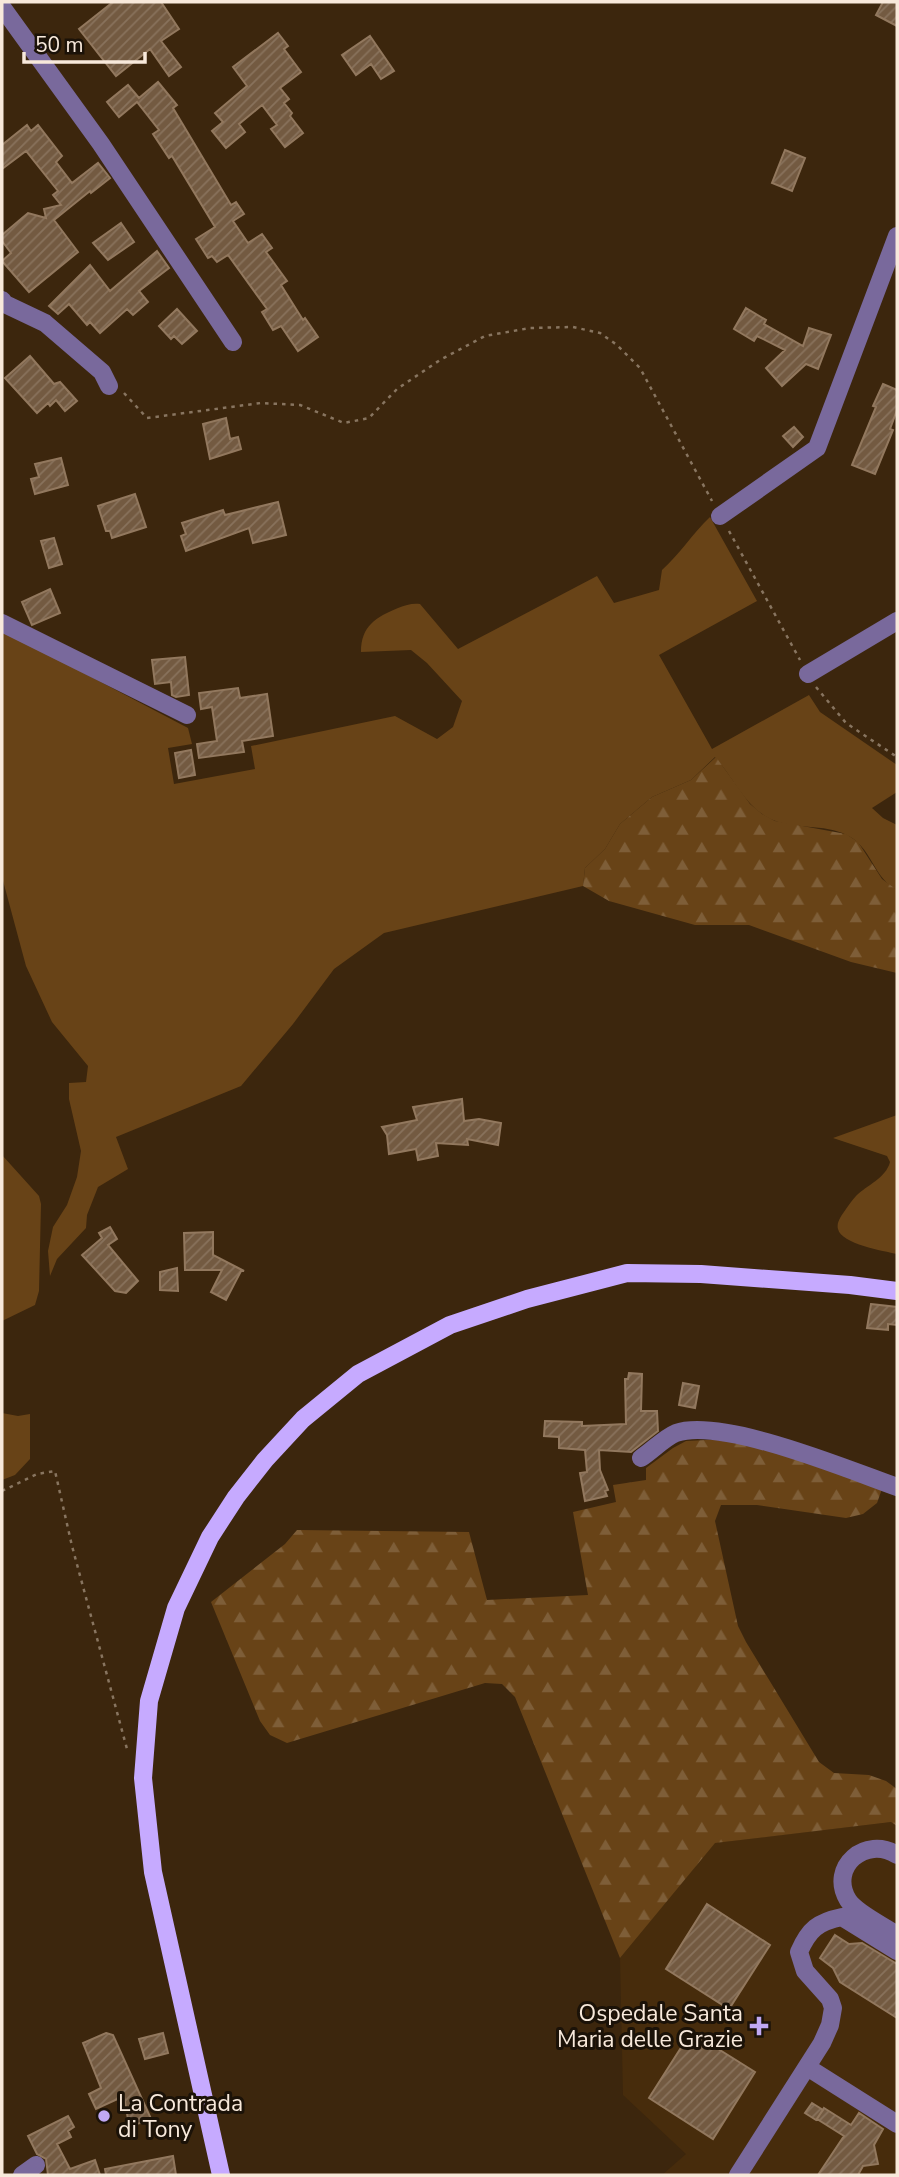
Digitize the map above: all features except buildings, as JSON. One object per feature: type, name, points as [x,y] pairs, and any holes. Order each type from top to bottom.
[{"type":"main road","points":[[221,2175],[153,1872],[143,1778],[149,1702],[176,1608],[211,1537],[236,1496],[303,1419],[358,1374],[450,1325],[527,1298],[627,1273],[701,1274],[897,1291]]},
{"type":"street","points":[[2,8],[101,144],[233,342]]},
{"type":"street","points":[[720,516],[817,448],[897,236]]},
{"type":"street","points":[[3,303],[45,323],[95,365],[109,386]]},
{"type":"street","points":[[808,674],[897,621]]},
{"type":"street","points":[[2,623],[187,716]]},
{"type":"street","points":[[641,1458],[675,1434],[717,1430],[795,1451],[897,1487]]},
{"type":"street","points":[[897,1855],[892,1852],[864,1850],[853,1856],[844,1871],[844,1890],[848,1900],[854,1907],[897,1935]]},
{"type":"street","points":[[738,2175],[807,2067],[830,2025],[830,1999],[804,1971],[799,1952],[806,1936],[824,1921],[842,1917],[897,1951]]},
{"type":"street","points":[[807,2067],[897,2124]]},
{"type":"path","points":[[109,386],[122,392],[147,418],[261,403],[300,405],[344,423],[369,418],[397,388],[440,360],[485,337],[530,328],[573,327],[600,333],[617,345],[639,368],[822,697],[846,723],[897,757]]},
{"type":"path","points":[[2,1491],[37,1474],[55,1471],[72,1546],[127,1749],[145,1758]]},
{"type":"shaded area","name":"Ospedale Santa Maria delle Grazie","points":[[891,1822],[897,1826],[897,2175],[662,2175],[686,2154],[623,2095],[620,1958],[714,1843]]},
{"type":"green space","points":[[710,517],[757,601],[659,655],[712,749],[809,695],[820,712],[897,765],[897,792],[872,808],[897,825],[897,890],[884,879],[852,838],[834,830],[782,823],[764,815],[748,801],[715,757],[691,780],[652,797],[620,824],[605,849],[585,868],[583,886],[384,933],[334,969],[293,1024],[241,1086],[116,1137],[128,1169],[98,1187],[87,1215],[86,1228],[57,1259],[50,1276],[48,1251],[53,1227],[67,1205],[77,1177],[81,1151],[69,1099],[69,1083],[86,1082],[88,1066],[52,1022],[26,966],[2,877],[2,630],[188,728],[192,744],[168,748],[174,784],[255,769],[251,746],[395,716],[437,739],[453,727],[462,701],[427,663],[411,650],[361,652],[364,635],[377,619],[401,607],[420,604],[458,649],[597,576],[614,603],[659,590],[662,570]]},
{"type":"green space","points":[[716,757],[750,804],[762,814],[775,821],[846,834],[858,842],[882,879],[897,890],[897,973],[851,962],[749,925],[695,925],[609,901],[583,886],[585,868],[605,849],[620,824],[652,797],[691,780]]},
{"type":"green space","points":[[897,1115],[897,1254],[855,1243],[838,1229],[840,1219],[856,1196],[885,1173],[890,1162],[887,1156],[833,1138]]},
{"type":"green space","points":[[2,1155],[39,1196],[41,1204],[39,1291],[35,1305],[2,1321]]},
{"type":"green space","points":[[2,1413],[18,1416],[30,1414],[30,1459],[15,1475],[2,1480]]},
{"type":"green space","points":[[726,1439],[764,1447],[882,1489],[877,1503],[863,1514],[846,1518],[757,1505],[721,1505],[715,1521],[738,1626],[746,1642],[819,1762],[834,1773],[869,1775],[886,1781],[897,1789],[897,1826],[891,1822],[715,1843],[620,1958],[515,1697],[502,1684],[485,1683],[287,1743],[270,1735],[260,1721],[211,1602],[285,1544],[297,1530],[469,1532],[487,1600],[588,1595],[573,1512],[616,1502],[613,1485],[646,1480],[646,1468],[686,1441]]},
{"type":"place","name":"Ospedale Santa Maria delle Grazie","points":[[759,2026]]},
{"type":"place","name":"La Contrada di Tony","points":[[104,2116]]}]
